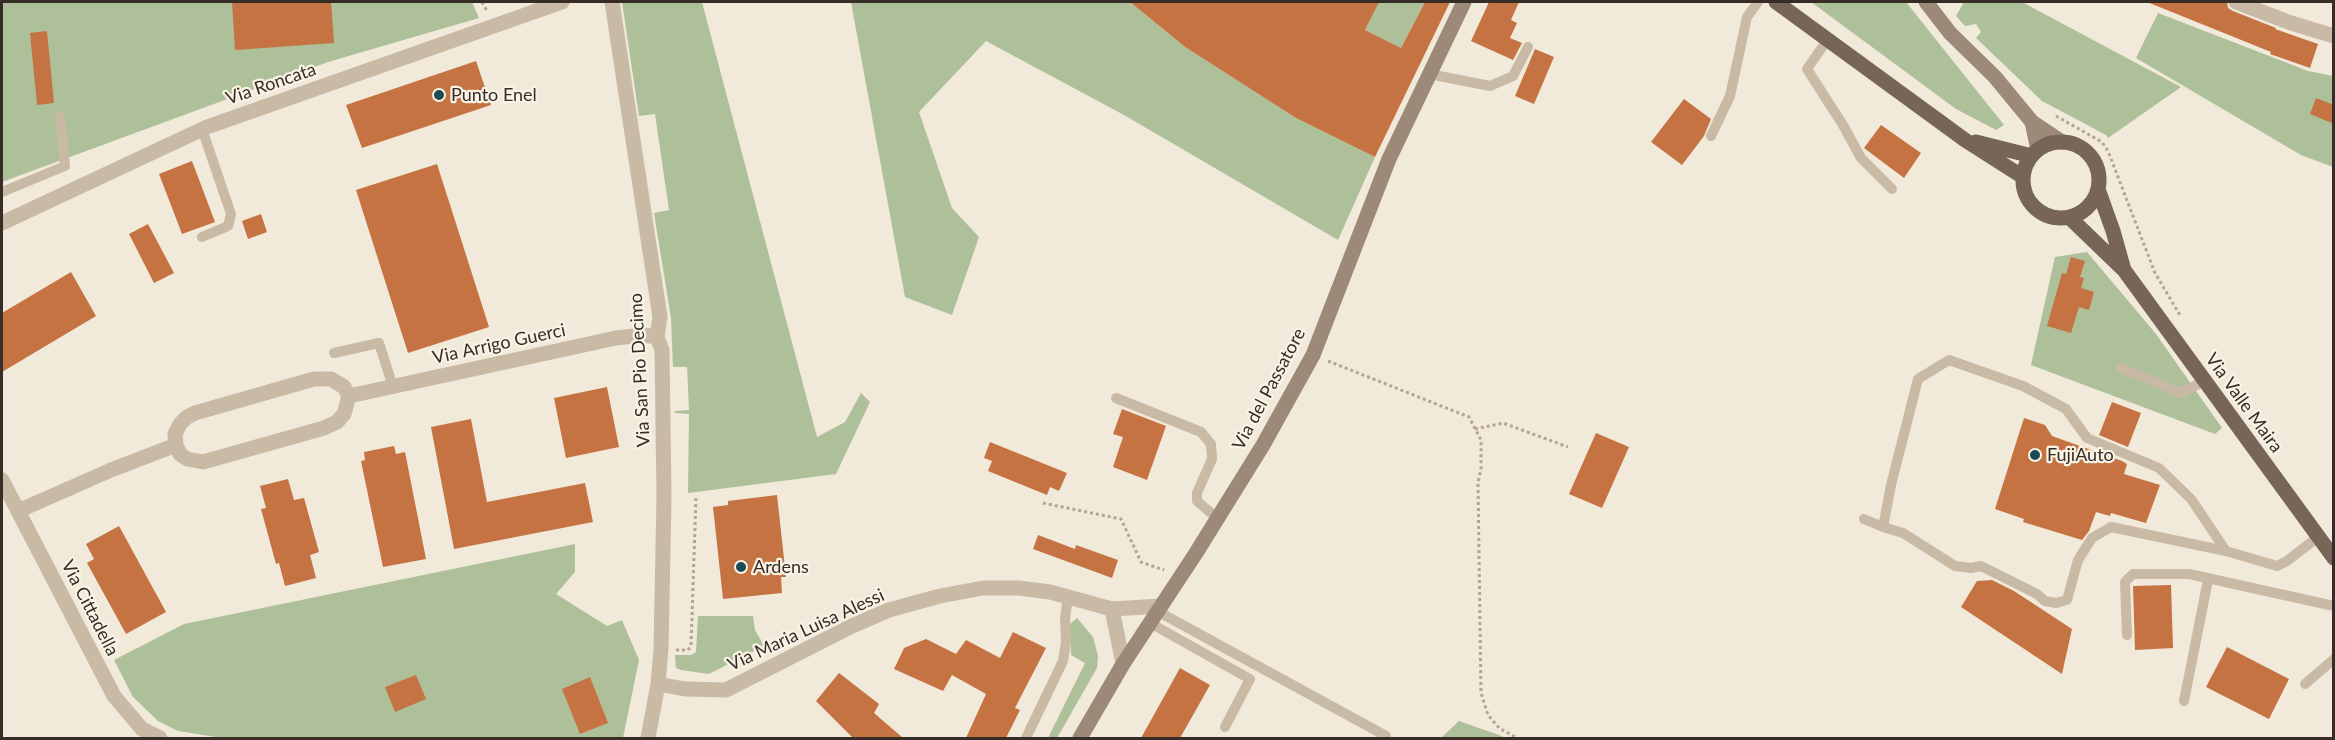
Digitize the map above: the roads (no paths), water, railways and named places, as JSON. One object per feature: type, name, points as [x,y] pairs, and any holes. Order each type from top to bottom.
[{"type":"main road","points":[[1776,2],[1965,140],[2023,177]]},
{"type":"main road","points":[[1965,140],[2035,153]]},
{"type":"main road","points":[[2061,142],[2083,149],[2097,166],[2099,177],[2098,189],[2088,207],[2069,218],[2048,216],[2038,210],[2029,201],[2024,189],[2023,177],[2026,166],[2035,153],[2049,144],[2061,142]]},
{"type":"main road","name":"Via Valle Maira","points":[[2098,189],[2114,231],[2124,270]]},
{"type":"main road","name":"Via Valle Maira","points":[[2069,218],[2124,270],[2334,558]]},
{"type":"street","name":"Via Roncata","points":[[2,223],[202,129],[562,2]]},
{"type":"street","name":"Via San Pio Decimo","points":[[612,2],[660,317],[657,337],[662,350],[664,497],[661,649],[658,684],[648,738]]},
{"type":"street","name":"Via del Passatore","points":[[1080,738],[1123,664],[1218,519],[1263,445],[1313,355],[1389,159],[1464,2]]},
{"type":"street","points":[[1926,2],[1950,33],[1995,76],[2032,122],[2061,142]]},
{"type":"street","points":[[2236,2],[2291,23],[2334,36]]},
{"type":"street","points":[[2032,122],[2035,153]]},
{"type":"street","name":"Via Arrigo Guerci","points":[[349,396],[615,338],[643,335],[657,337]]},
{"type":"street","points":[[314,379],[331,379],[344,387],[349,396],[344,414],[337,422],[324,428],[212,460],[195,462],[187,459],[180,454],[176,445],[175,434],[187,417],[260,394],[314,379]]},
{"type":"street","points":[[18,511],[111,470],[176,445]]},
{"type":"street","name":"Via Cittadella","points":[[2,480],[114,696],[142,729],[160,738]]},
{"type":"street","name":"Via Maria Luisa Alessi","points":[[658,684],[685,689],[726,690],[852,626],[889,610],[940,596],[983,588],[1019,588],[1068,597],[1112,609],[1156,613]]},
{"type":"street","points":[[1112,609],[1123,664]]},
{"type":"lane","points":[[1711,136],[1730,96],[1747,17],[1758,2]]},
{"type":"lane","points":[[1828,39],[1807,69],[1843,124],[1861,158],[1892,189]]},
{"type":"lane","points":[[1429,74],[1490,87],[1513,76],[1528,47]]},
{"type":"lane","points":[[2,192],[65,166],[60,117]]},
{"type":"lane","points":[[201,237],[228,226],[231,214],[202,129]]},
{"type":"lane","points":[[334,353],[380,343],[393,387]]},
{"type":"lane","points":[[1883,527],[1891,485],[1918,379],[1949,360],[2023,386],[2066,409],[2087,438],[2159,468],[2191,499],[2226,551]]},
{"type":"lane","points":[[2121,368],[2181,393],[2204,381]]},
{"type":"lane","points":[[1116,398],[1201,432],[1211,444],[1212,459],[1197,493],[1197,501],[1218,519]]},
{"type":"lane","points":[[1864,519],[1903,533],[1955,567],[1981,566],[2037,594],[2045,601],[2056,603],[2067,600],[2078,560],[2092,538],[2111,527],[2226,551],[2277,566],[2318,537]]},
{"type":"lane","points":[[2127,635],[2125,582],[2133,574],[2189,574],[2334,606]]},
{"type":"lane","points":[[2184,701],[2208,580]]},
{"type":"lane","points":[[1026,738],[1063,661],[1068,597]]},
{"type":"lane","points":[[1156,613],[1250,679],[1225,727]]},
{"type":"lane","points":[[1156,613],[1386,736],[1385,738]]},
{"type":"lane","points":[[2305,684],[2334,659]]},
{"type":"place","name":"Punto Enel","points":[[439,95]]},
{"type":"place","name":"FujiAuto","points":[[2035,455]]},
{"type":"place","name":"Ardens","points":[[741,567]]}]
